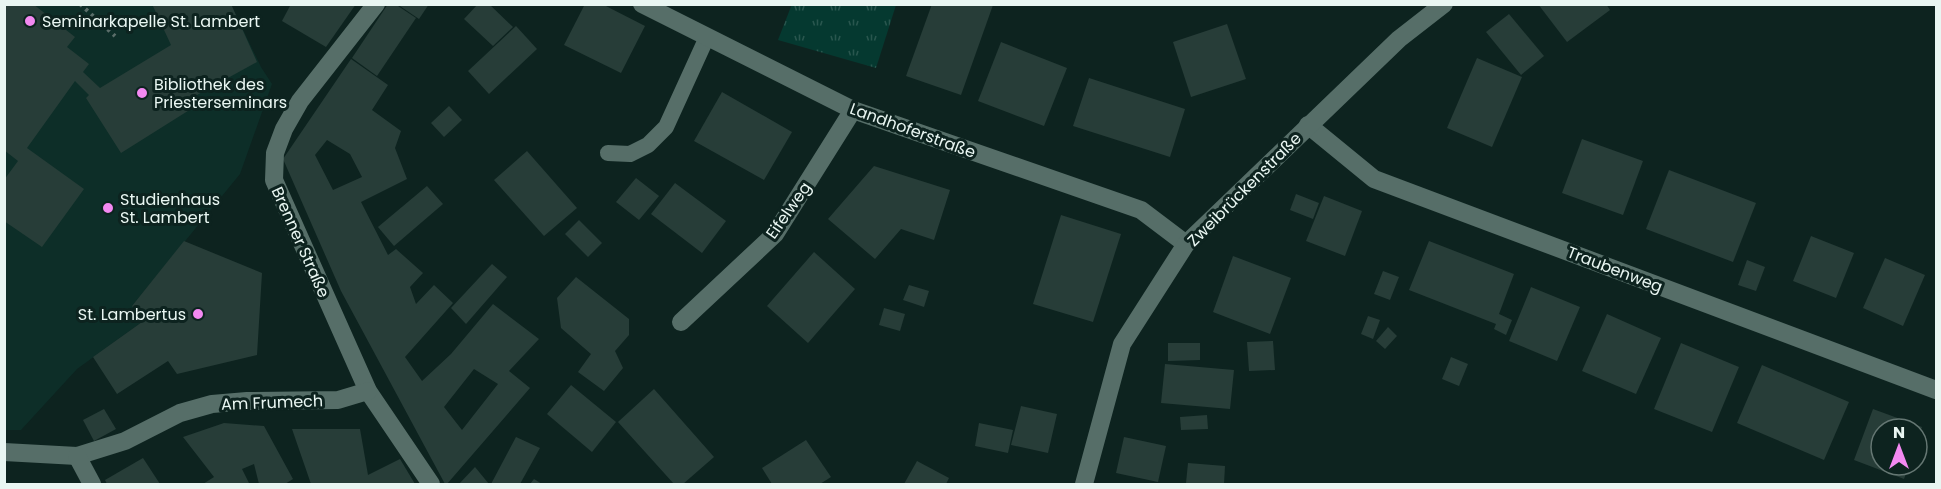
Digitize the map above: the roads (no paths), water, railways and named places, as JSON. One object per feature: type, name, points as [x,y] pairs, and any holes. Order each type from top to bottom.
[{"type":"street","name":"Brenner Straße","points":[[376,4],[300,101],[284,129],[275,153],[274,180],[368,391],[431,484]]},
{"type":"street","name":"Landhoferstraße","points":[[642,4],[853,110],[1141,210],[1186,244]]},
{"type":"street","name":"Zweibrückenstraße","points":[[1084,484],[1122,344],[1186,244],[1399,39],[1444,4]]},
{"type":"street","name":"Eifelweg","points":[[681,322],[775,234],[853,110]]},
{"type":"street","name":"Traubenweg","points":[[1308,125],[1374,179],[1936,390]]},
{"type":"street","name":"Am Frumech","points":[[77,456],[125,441],[180,413],[212,404],[247,401],[338,400],[368,391]]},
{"type":"street","points":[[4,452],[77,456],[93,484]]},
{"type":"lane","points":[[608,153],[630,154],[648,145],[666,127],[707,37]]},
{"type":"place","name":"Seminarkapelle St. Lambert","points":[[30,21]]},
{"type":"place","name":"Bibliothek des Priesterseminars","points":[[142,93]]},
{"type":"place","name":"Studienhaus St. Lambert","points":[[108,208]]},
{"type":"place","name":"St. Lambertus","points":[[198,314]]}]
